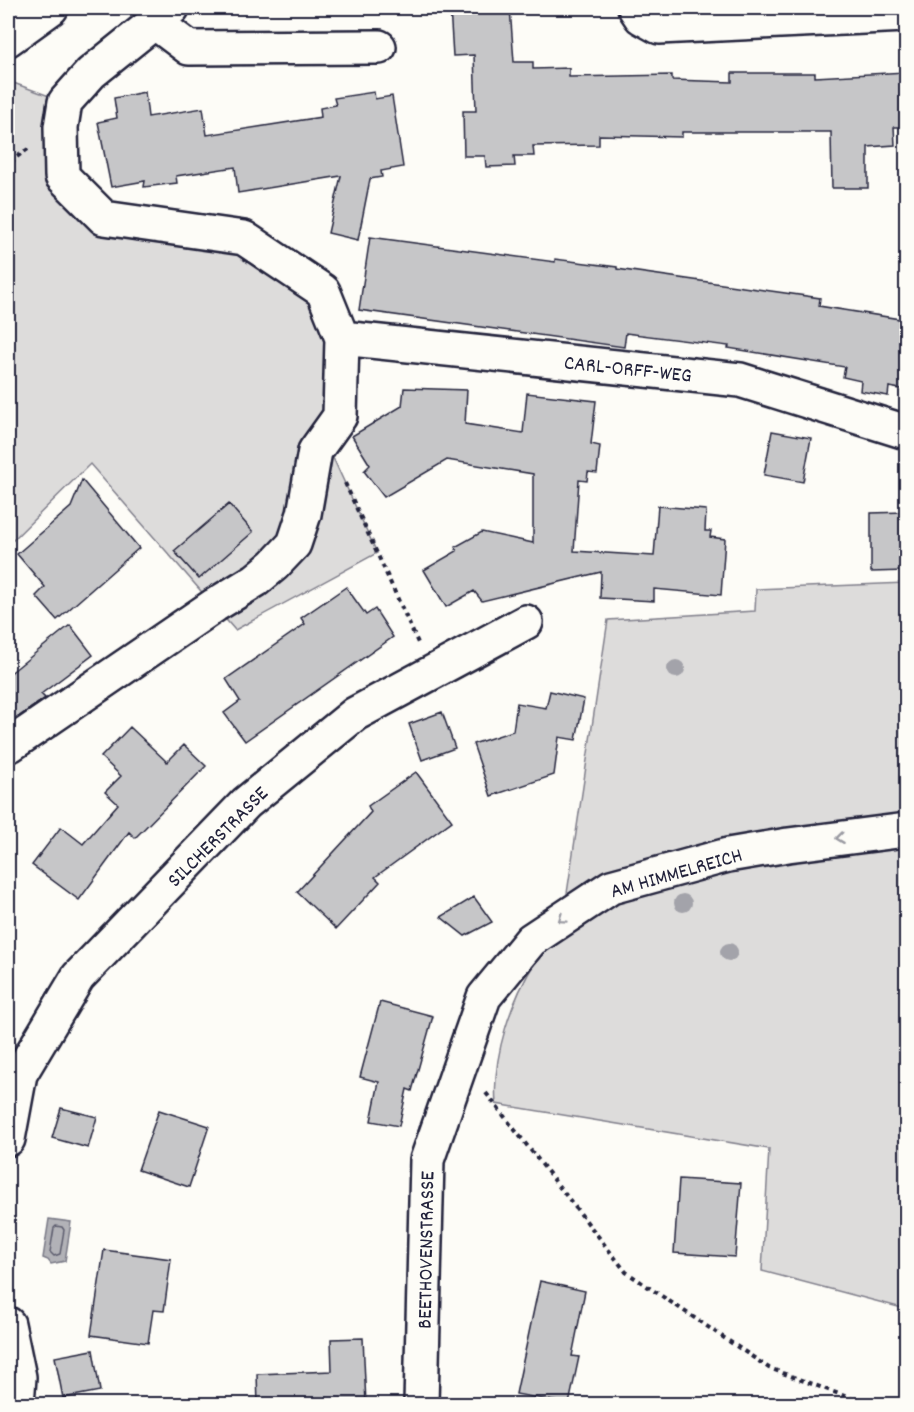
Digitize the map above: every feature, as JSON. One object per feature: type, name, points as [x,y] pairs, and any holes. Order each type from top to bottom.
[{"type":"street","points":[[8,39],[51,8]]},
{"type":"street","points":[[635,8],[641,17],[659,27],[906,15]]},
{"type":"street","points":[[10,746],[256,580],[274,565],[294,544],[304,514],[319,445],[340,416],[342,338],[323,291],[244,238],[104,218],[62,176],[61,127],[65,102],[91,73],[163,14],[189,48],[379,48]]},
{"type":"street","name":"CARL-ORFF-WEG","points":[[342,338],[740,380],[906,432]]},
{"type":"street","name":"SILCHERSTRASSE","points":[[8,1139],[20,1074],[78,977],[246,803],[355,714],[525,622]]},
{"type":"street","name":"AM HIMMELREICH","points":[[461,1064],[484,997],[531,940],[611,887],[728,855],[906,830]]},
{"type":"street","name":"BEETHOVENSTRASSE","points":[[421,1404],[427,1160],[461,1064]]},
{"type":"street","points":[[8,1324],[19,1377],[17,1404]]},
{"type":"path","points":[[319,445],[431,672]]},
{"type":"path","points":[[461,1064],[496,1104],[626,1272],[769,1368],[866,1404]]},
{"type":"shaded area","points":[[8,81],[63,101],[56,126],[100,219],[244,241],[321,293],[337,340],[323,436],[377,553],[235,630],[90,464],[8,545]]},
{"type":"shaded area","points":[[906,583],[906,802],[898,831],[906,835],[906,1309],[762,1271],[769,1149],[496,1104],[496,1086],[500,1048],[519,992],[541,954],[574,924],[566,900],[608,620],[755,611],[756,589]]},
{"type":"water","points":[[49,1219],[71,1222],[65,1261],[51,1264],[43,1258]]},
{"type":"building","points":[[450,8],[510,8],[514,62],[533,62],[533,69],[569,68],[569,77],[672,75],[672,80],[732,82],[732,73],[815,73],[815,77],[906,72],[906,127],[894,127],[895,145],[868,147],[868,188],[832,188],[831,132],[682,132],[682,137],[599,135],[599,145],[533,146],[534,156],[514,156],[515,166],[486,167],[485,156],[464,156],[463,111],[476,111],[474,55],[453,56]]},
{"type":"building","points":[[145,92],[148,117],[203,108],[207,135],[321,117],[320,108],[336,105],[334,98],[374,92],[375,99],[392,96],[403,167],[381,171],[382,177],[370,179],[358,240],[328,233],[341,176],[238,193],[235,167],[176,176],[177,183],[144,187],[145,181],[111,187],[98,122],[117,118],[114,98]]},
{"type":"building","points":[[370,237],[555,262],[555,259],[617,267],[617,269],[820,298],[819,306],[906,320],[906,390],[889,387],[888,396],[860,391],[861,381],[843,377],[845,367],[728,348],[729,346],[626,333],[624,347],[359,310]]},
{"type":"building","points":[[404,388],[467,390],[465,424],[523,433],[527,393],[596,401],[591,444],[600,446],[597,473],[588,472],[587,481],[579,480],[574,551],[654,556],[658,506],[706,510],[705,531],[711,531],[710,537],[725,539],[721,595],[654,589],[654,601],[600,598],[601,572],[482,601],[474,591],[446,607],[424,570],[457,551],[455,547],[482,532],[533,543],[533,474],[447,460],[384,497],[364,471],[370,465],[352,436],[402,406]]},
{"type":"building","points":[[772,431],[811,438],[803,482],[764,475]]},
{"type":"building","points":[[82,480],[139,548],[57,620],[36,596],[45,587],[17,554],[71,507]]},
{"type":"building","points":[[229,504],[253,532],[199,579],[174,551]]},
{"type":"building","points":[[905,512],[906,571],[871,572],[871,513]]},
{"type":"building","points":[[346,587],[366,615],[375,609],[393,637],[245,741],[224,713],[240,701],[226,679],[305,624],[301,618]]},
{"type":"building","points":[[70,625],[93,655],[41,694],[45,698],[8,724],[8,675]]},
{"type":"building","points":[[550,691],[584,699],[576,740],[559,737],[554,775],[491,796],[473,744],[513,731],[517,703],[546,708]]},
{"type":"building","points":[[442,712],[455,748],[422,760],[409,724]]},
{"type":"building","points":[[130,727],[167,762],[184,745],[206,766],[135,838],[129,832],[79,900],[32,865],[61,827],[83,844],[118,804],[105,792],[121,776],[101,757]]},
{"type":"building","points":[[416,772],[452,821],[375,877],[380,882],[336,929],[297,892],[371,812],[368,806]]},
{"type":"building","points":[[474,897],[492,922],[465,936],[441,917]]},
{"type":"building","points":[[380,1002],[433,1016],[412,1091],[407,1089],[399,1126],[371,1121],[379,1082],[360,1077]]},
{"type":"building","points":[[61,1108],[97,1117],[88,1148],[52,1138]]},
{"type":"building","points":[[159,1110],[209,1126],[189,1187],[138,1170]]},
{"type":"building","points":[[679,1179],[741,1183],[735,1257],[674,1253]]},
{"type":"building","points":[[104,1250],[171,1259],[164,1311],[153,1310],[148,1343],[91,1335]]},
{"type":"building","points":[[540,1281],[585,1291],[572,1356],[579,1357],[569,1404],[516,1394]]},
{"type":"building","points":[[363,1338],[366,1404],[258,1404],[257,1374],[332,1371],[331,1339]]},
{"type":"building","points":[[93,1350],[100,1391],[63,1398],[55,1357]]}]
